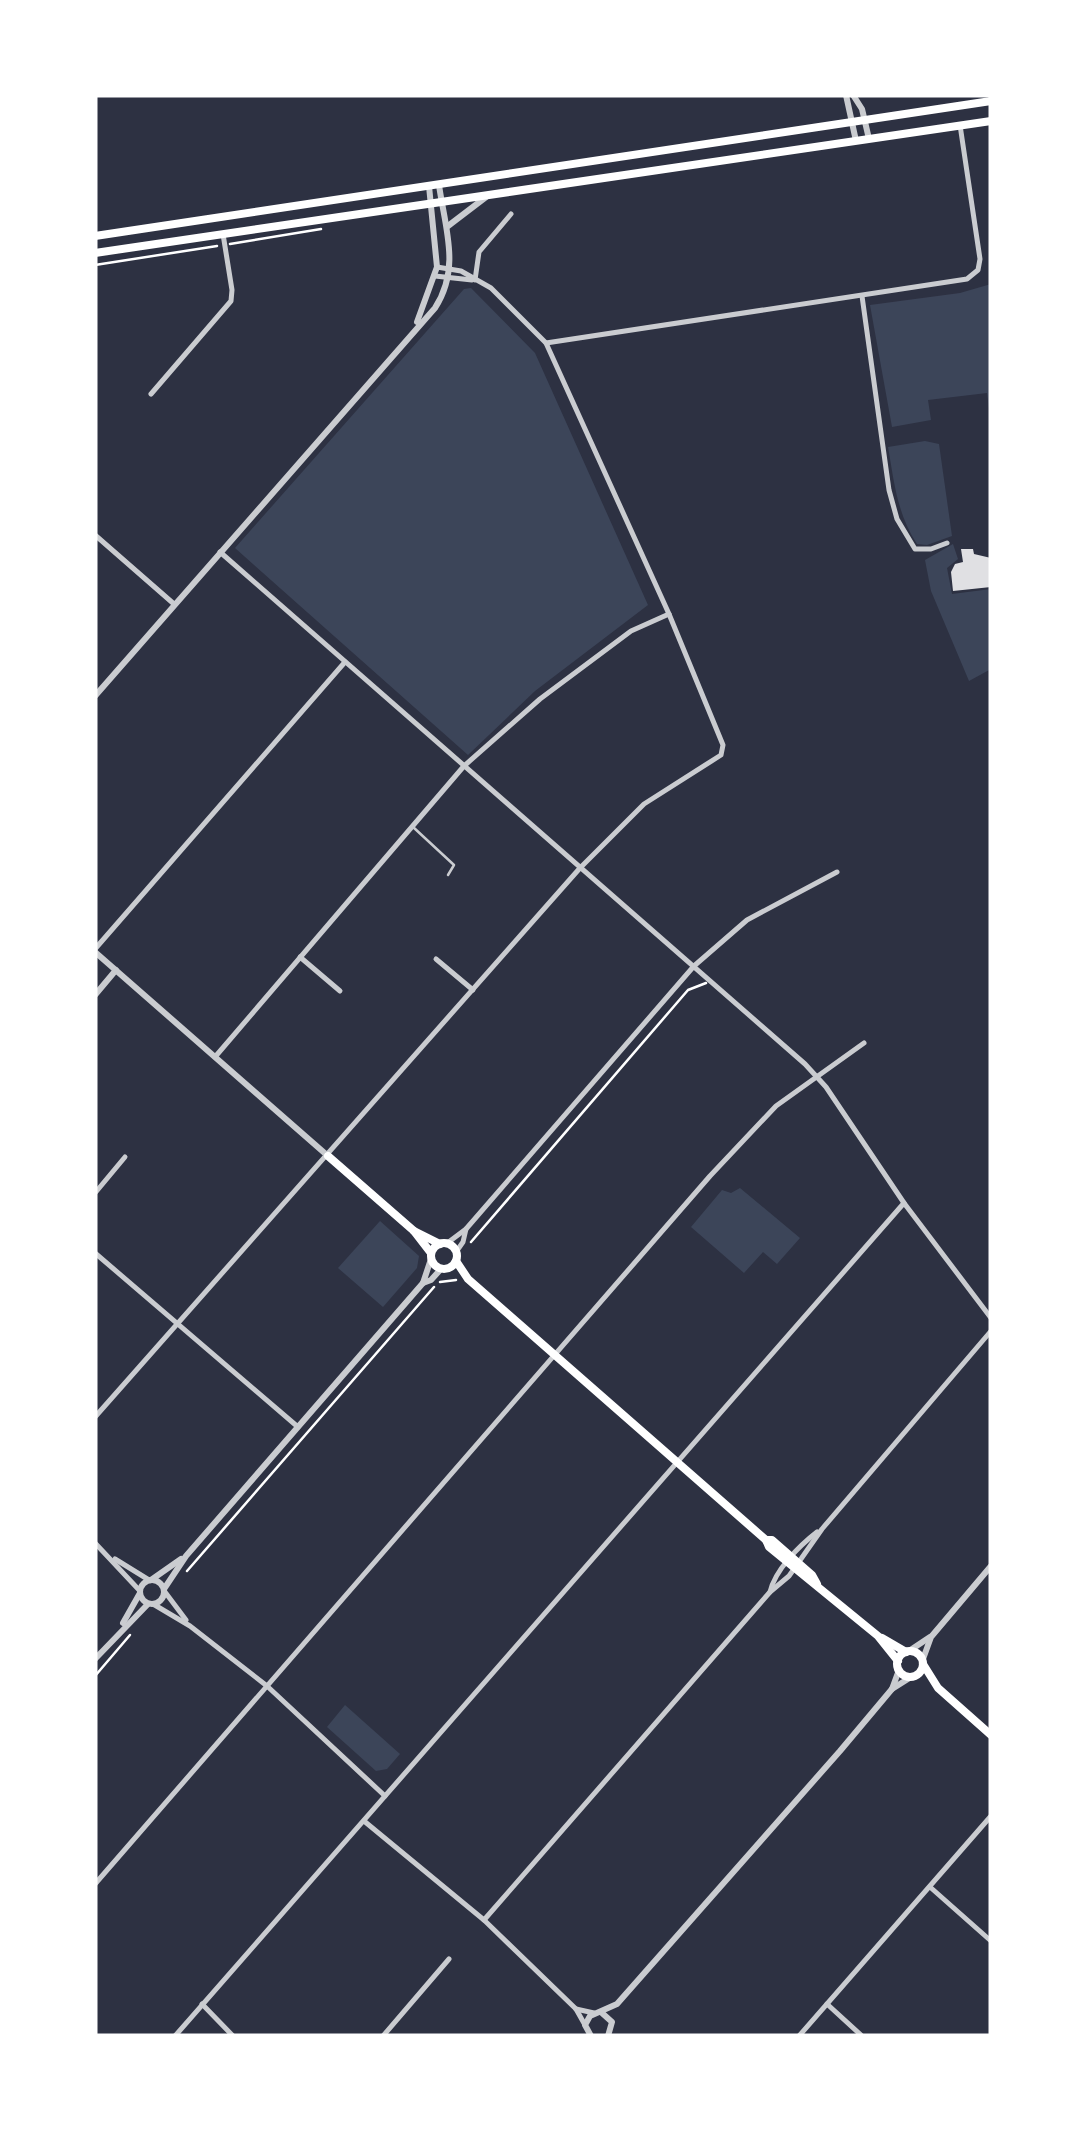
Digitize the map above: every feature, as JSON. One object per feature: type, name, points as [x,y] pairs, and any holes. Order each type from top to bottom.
[{"type":"main road","points":[[95,236],[991,100]]},
{"type":"main road","points":[[95,253],[991,120]]},
{"type":"main road","points":[[328,1156],[414,1231],[442,1269],[468,1278],[878,1636],[917,1653],[938,1688]]},
{"type":"main road","points":[[414,1231],[443,1244],[456,1256],[468,1278]]},
{"type":"main road","points":[[431,1256],[443,1244]]},
{"type":"main road","points":[[442,1269],[456,1256]]},
{"type":"main road","points":[[878,1636],[898,1666],[938,1688],[991,1734]]},
{"type":"main road","points":[[898,1666],[907,1651]]},
{"type":"main road","points":[[913,1676],[923,1662]]},
{"type":"street","points":[[850,95],[865,120],[869,139]]},
{"type":"street","points":[[850,95],[856,141]]},
{"type":"street","points":[[546,343],[960,281],[978,270],[980,260],[960,125]]},
{"type":"street","points":[[414,328],[436,276],[434,186]]},
{"type":"street","points":[[448,226],[486,196]]},
{"type":"street","points":[[95,696],[435,308],[450,269],[448,226],[436,202]]},
{"type":"street","points":[[475,280],[479,252],[511,214]]},
{"type":"street","points":[[150,394],[231,301],[223,234]]},
{"type":"street","points":[[95,1417],[580,868],[644,804],[720,755],[723,745],[669,614],[546,343],[491,288],[437,266]]},
{"type":"street","points":[[436,276],[475,280]]},
{"type":"street","points":[[862,296],[889,490],[897,519],[915,549],[932,549],[947,543]]},
{"type":"street","points":[[95,535],[174,604]]},
{"type":"street","points":[[220,552],[816,1076],[904,1203],[991,1318]]},
{"type":"street","points":[[215,1057],[464,766],[540,699],[632,631],[669,614]]},
{"type":"street","points":[[328,1156],[95,951],[345,662]]},
{"type":"street","points":[[443,1244],[466,1229],[694,966],[747,920],[837,872]]},
{"type":"street","points":[[300,957],[340,991]]},
{"type":"street","points":[[436,959],[472,990]]},
{"type":"street","points":[[95,995],[116,970]]},
{"type":"street","points":[[95,1884],[710,1176],[776,1106],[864,1043]]},
{"type":"street","points":[[95,1193],[125,1157]]},
{"type":"street","points":[[175,2036],[904,1203]]},
{"type":"street","points":[[456,1256],[466,1229]]},
{"type":"street","points":[[95,1253],[298,1427]]},
{"type":"street","points":[[95,1659],[150,1604],[162,1600],[186,1556],[422,1283],[431,1256]]},
{"type":"street","points":[[422,1283],[442,1269]]},
{"type":"street","points":[[484,1920],[991,1331]]},
{"type":"street","points":[[95,1543],[150,1604],[190,1626],[267,1686],[385,1796]]},
{"type":"street","points":[[108,1555],[158,1581],[190,1626]]},
{"type":"street","points":[[118,1633],[150,1580],[186,1556]]},
{"type":"street","points":[[907,1651],[931,1637],[991,1566]]},
{"type":"street","points":[[923,1662],[931,1637]]},
{"type":"street","points":[[892,1689],[898,1666]]},
{"type":"street","points":[[586,2032],[598,2013],[617,2004],[892,1689],[913,1676]]},
{"type":"street","points":[[799,2036],[991,1816]]},
{"type":"street","points":[[364,1821],[484,1920],[576,2009],[586,2032]]},
{"type":"street","points":[[930,1887],[991,1941]]},
{"type":"street","points":[[383,2036],[449,1960]]},
{"type":"street","points":[[202,2004],[232,2036]]},
{"type":"street","points":[[611,2031],[617,2004]]},
{"type":"street","points":[[827,2004],[862,2036]]},
{"type":"street","points":[[576,2009],[598,2013],[611,2031]]},
{"type":"lane","points":[[414,826],[454,865]]},
{"type":"lane","points":[[448,875],[460,860]]},
{"type":"path","points":[[95,266],[335,227]]},
{"type":"path","points":[[468,1246],[688,990],[710,980]]},
{"type":"path","points":[[179,1580],[437,1285],[446,1280],[454,1282]]},
{"type":"path","points":[[95,1676],[132,1634]]},
{"type":"shaded area","points":[[991,284],[991,424],[987,393],[928,400],[931,420],[892,427],[870,305],[960,293]]},
{"type":"shaded area","points":[[471,288],[535,353],[648,605],[535,691],[468,755],[235,548],[464,289]]},
{"type":"shaded area","points":[[925,441],[939,444],[952,536],[927,545],[917,544],[905,521],[888,447]]},
{"type":"shaded area","points":[[953,544],[958,559],[947,568],[952,594],[991,589],[991,669],[969,681],[931,591],[925,560]]},
{"type":"shaded area","points":[[740,1188],[800,1238],[777,1264],[763,1252],[744,1273],[691,1227],[722,1190],[731,1193]]},
{"type":"shaded area","points":[[380,1221],[419,1256],[417,1268],[383,1307],[338,1268]]},
{"type":"shaded area","points":[[345,1705],[400,1754],[387,1769],[376,1771],[327,1727]]},
{"type":"building","points":[[961,549],[973,549],[974,554],[991,558],[991,587],[953,591],[951,572],[955,564],[963,562]]}]
